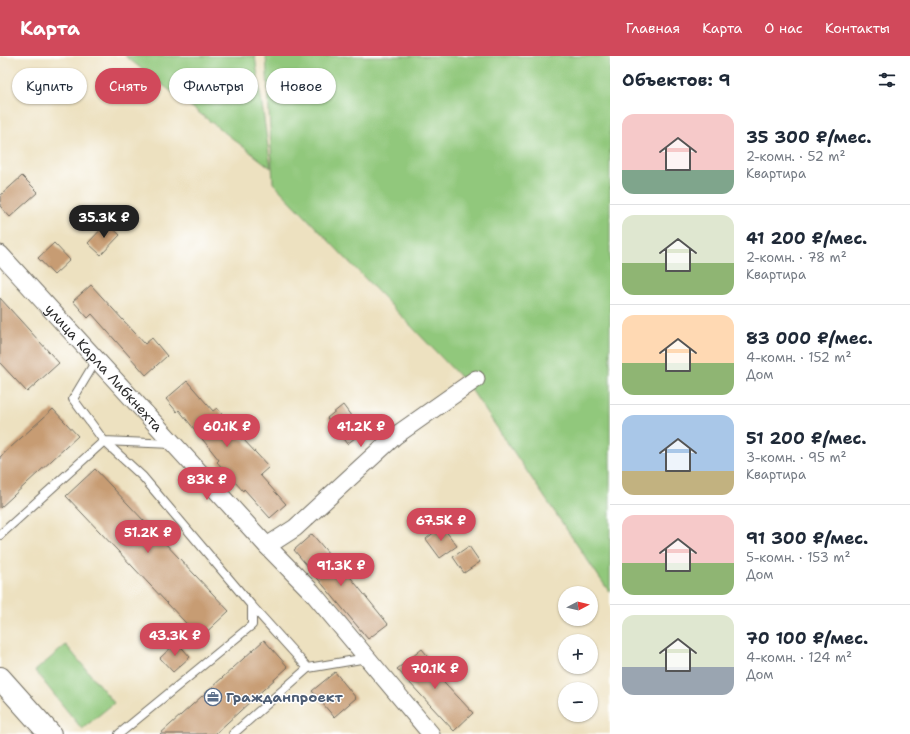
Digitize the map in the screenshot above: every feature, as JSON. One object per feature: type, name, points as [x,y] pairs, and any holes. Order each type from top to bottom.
[{"type":"main road","points":[[0,678],[50,734]]},
{"type":"street","name":"улица Карла Либкнехта","points":[[0,254],[312,592],[431,734]]},
{"type":"street","points":[[268,546],[295,528],[395,436],[476,379]]},
{"type":"lane","points":[[97,359],[73,399],[104,441],[143,477],[252,606],[308,668]]},
{"type":"lane","points":[[0,535],[104,441],[175,444]]},
{"type":"lane","points":[[119,734],[252,625],[252,606]]},
{"type":"lane","points":[[233,734],[308,668],[367,658]]},
{"type":"green space","points":[[125,56],[255,56],[257,68],[169,68],[169,90],[161,84],[161,68],[141,68]]},
{"type":"green space","points":[[266,56],[610,56],[610,593],[468,385],[273,183],[269,104],[336,104],[336,68],[267,68]]},
{"type":"green space","points":[[258,77],[271,168],[188,104],[258,104]]},
{"type":"green space","points":[[66,645],[114,703],[82,729],[35,671]]},
{"type":"building","points":[[22,176],[38,192],[10,217],[0,206],[0,196]]},
{"type":"building","points":[[107,223],[120,235],[101,255],[88,243]]},
{"type":"building","points":[[54,243],[70,260],[54,275],[38,258]]},
{"type":"building","points":[[91,285],[145,344],[152,338],[167,356],[146,375],[92,314],[88,318],[73,301]]},
{"type":"building","points":[[0,298],[59,363],[27,392],[0,363]]},
{"type":"building","points":[[187,381],[213,411],[217,408],[242,440],[243,439],[269,467],[260,475],[286,504],[270,518],[217,462],[219,460],[179,410],[177,412],[166,399]]},
{"type":"building","points":[[343,405],[363,432],[347,444],[327,418]]},
{"type":"building","points":[[53,409],[78,436],[0,508],[0,457]]},
{"type":"building","points":[[95,469],[229,611],[200,638],[66,496]]},
{"type":"building","points":[[442,526],[457,546],[440,558],[426,539]]},
{"type":"building","points":[[312,534],[346,574],[347,573],[388,624],[368,639],[294,550]]},
{"type":"building","points":[[469,546],[480,562],[464,573],[453,557]]},
{"type":"building","points":[[264,640],[288,667],[215,734],[160,734]]},
{"type":"building","points":[[177,642],[190,657],[173,672],[160,658]]},
{"type":"building","points":[[422,649],[436,666],[432,669],[473,713],[454,731],[397,669]]},
{"type":"building","points":[[335,672],[356,698],[334,717],[312,691]]},
{"type":"place","name":"Гражданпроект","points":[[213,697]]}]
